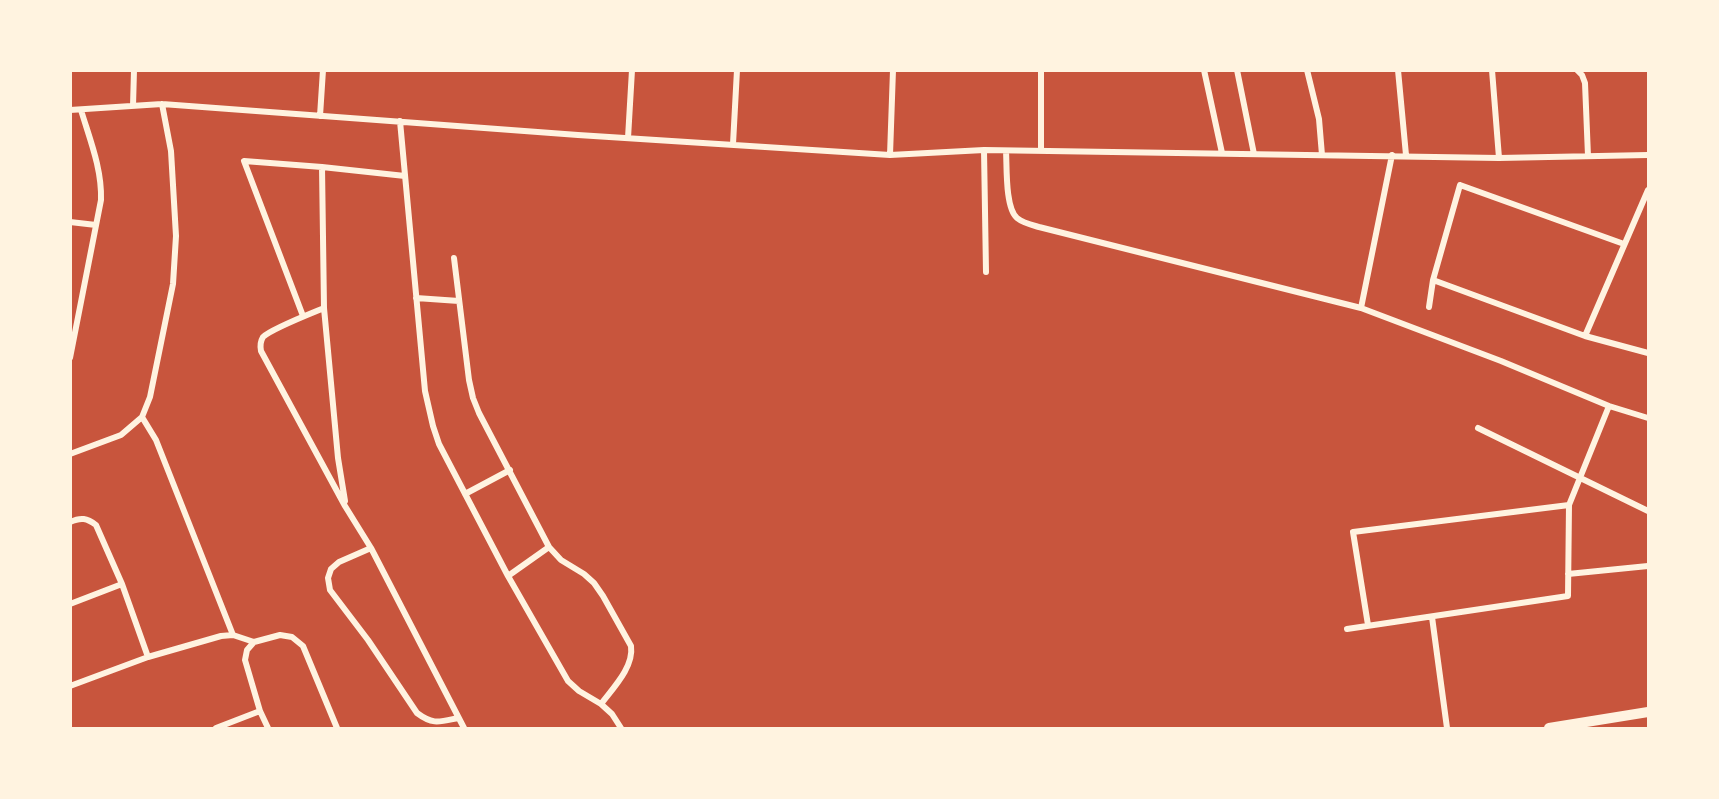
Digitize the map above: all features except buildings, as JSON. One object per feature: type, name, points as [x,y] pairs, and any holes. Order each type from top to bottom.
[{"type":"street","points":[[133,106],[134,70]]},
{"type":"street","points":[[320,116],[323,70]]},
{"type":"street","points":[[627,138],[632,70]]},
{"type":"street","points":[[733,144],[737,70]]},
{"type":"street","points":[[890,155],[893,70]]},
{"type":"street","points":[[1041,70],[1041,151]]},
{"type":"street","points":[[1204,70],[1222,153]]},
{"type":"street","points":[[1236,70],[1254,154]]},
{"type":"street","points":[[1307,70],[1319,119],[1322,154]]},
{"type":"street","points":[[1398,70],[1406,155]]},
{"type":"street","points":[[1492,70],[1499,158]]},
{"type":"street","points":[[1577,70],[1585,83],[1588,156]]},
{"type":"street","points":[[70,454],[121,435],[142,417],[150,397],[173,284],[176,236],[171,151],[162,104]]},
{"type":"street","points":[[70,110],[162,104],[890,155],[984,150],[1499,158],[1648,155]]},
{"type":"street","points":[[70,358],[101,200],[102,183],[81,110]]},
{"type":"street","points":[[400,122],[425,391],[440,444],[508,576],[568,681],[579,692],[601,704],[612,714],[621,729]]},
{"type":"street","points":[[984,150],[986,272]]},
{"type":"street","points":[[1006,151],[1012,211],[1016,217],[1025,222],[1361,308],[1501,361],[1609,406],[1648,418]]},
{"type":"street","points":[[1361,308],[1392,155]]},
{"type":"street","points":[[303,316],[244,161],[405,176]]},
{"type":"street","points":[[322,167],[324,308],[338,458],[345,506]]},
{"type":"street","points":[[1430,307],[1433,280],[1460,185],[1624,244]]},
{"type":"street","points":[[1585,336],[1648,190]]},
{"type":"street","points":[[70,222],[96,225]]},
{"type":"street","points":[[454,258],[473,398],[549,548],[561,560],[594,583],[631,646],[632,656],[628,665],[601,704]]},
{"type":"street","points":[[1433,280],[1585,336],[1648,353]]},
{"type":"street","points":[[416,298],[459,301]]},
{"type":"street","points":[[324,308],[264,336],[260,344],[261,351],[345,506],[371,548],[464,729]]},
{"type":"street","points":[[1347,629],[1568,596],[1569,505],[1609,406]]},
{"type":"street","points":[[142,417],[156,440],[233,635]]},
{"type":"street","points":[[1478,428],[1648,512]]},
{"type":"street","points":[[465,494],[510,470]]},
{"type":"street","points":[[1368,625],[1353,532],[1569,505]]},
{"type":"street","points":[[70,522],[79,518],[88,519],[96,525],[122,584],[148,657]]},
{"type":"street","points":[[371,548],[339,562],[331,569],[328,578],[330,590],[368,640],[417,713],[435,723],[458,718]]},
{"type":"street","points":[[508,576],[549,548]]},
{"type":"street","points":[[1568,574],[1648,566]]},
{"type":"street","points":[[70,604],[122,584]]},
{"type":"street","points":[[1432,617],[1447,729]]},
{"type":"street","points":[[70,686],[148,657],[221,636],[233,635],[254,642],[280,635],[292,637],[303,646],[337,729]]},
{"type":"street","points":[[254,642],[247,650],[245,660],[260,711],[268,729]]},
{"type":"street","points":[[216,729],[260,711]]},
{"type":"street","points":[[1549,729],[1648,712]]}]
